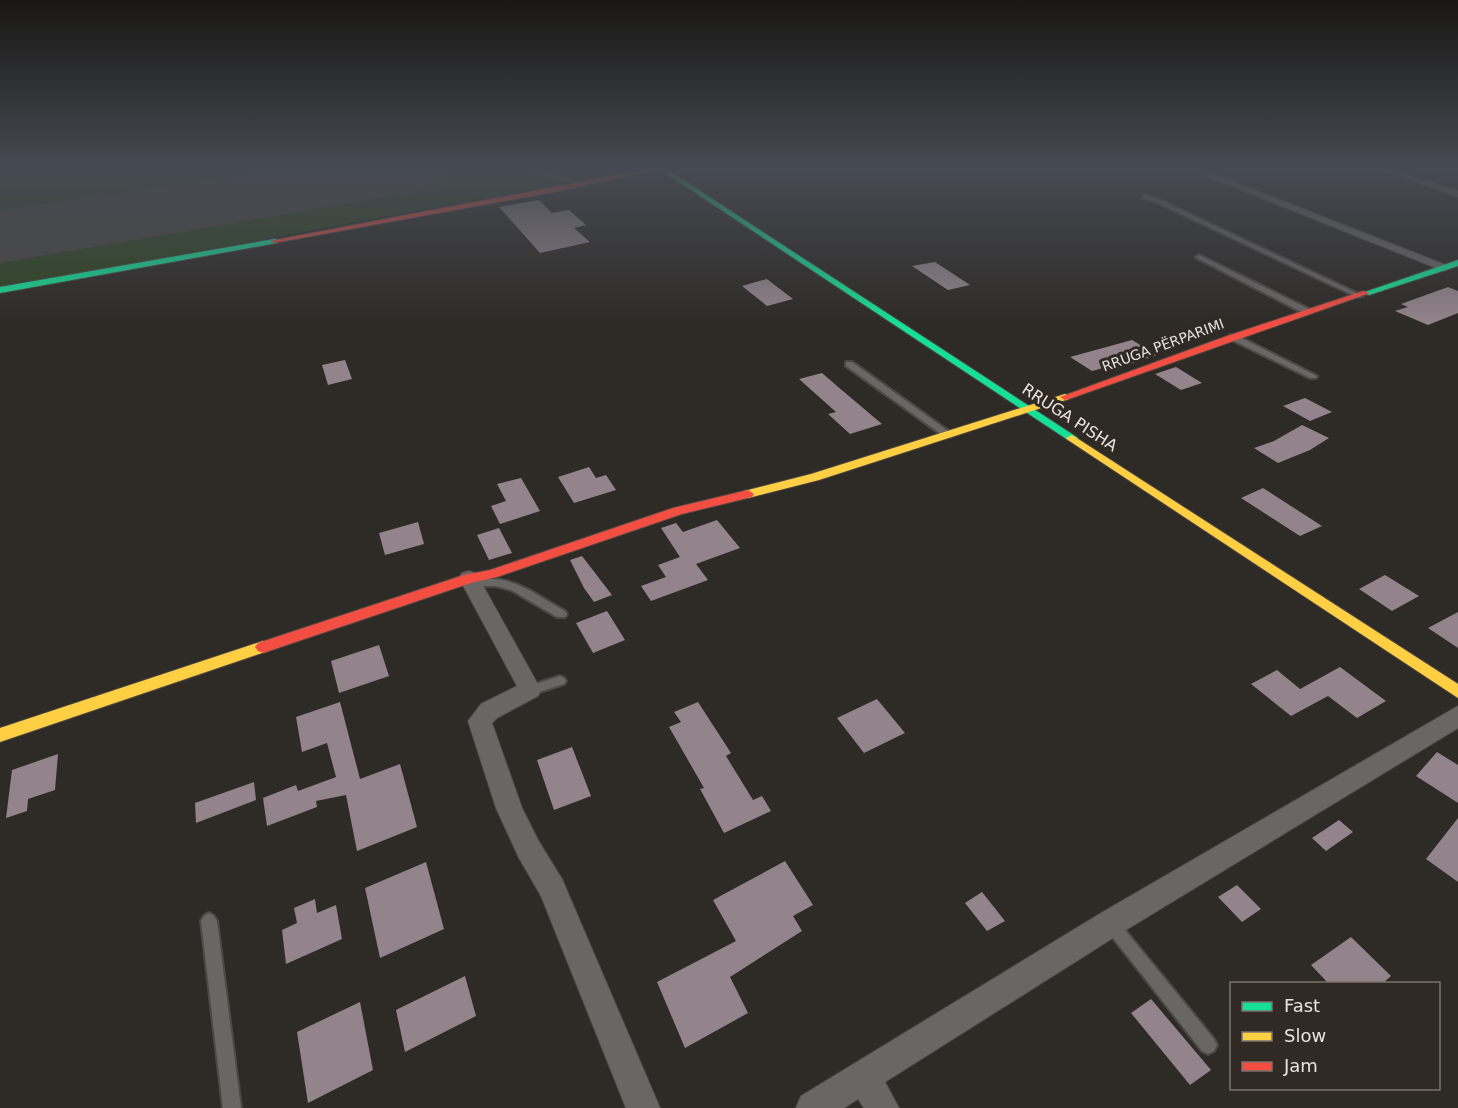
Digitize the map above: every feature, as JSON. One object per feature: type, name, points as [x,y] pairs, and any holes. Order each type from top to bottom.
[{"type":"street","points":[[0,290],[378,222]]},
{"type":"street","name":"RRUGA PISHA","points":[[743,222],[1458,692]]},
{"type":"street","name":"RRUGA PËRPARIMI","points":[[1334,222],[1452,266]]},
{"type":"street","name":"RRUGA PËRPARIMI","points":[[0,735],[678,511],[815,477],[1030,410],[1233,337],[1452,266]]},
{"type":"street","points":[[471,581],[530,690],[489,711],[480,721],[503,792],[538,868],[552,888],[643,1108]]},
{"type":"street","points":[[813,1108],[1111,923],[1458,716]]},
{"type":"street","points":[[864,1077],[882,1108]]},
{"type":"lane","points":[[1202,222],[1359,296]]},
{"type":"lane","points":[[1199,257],[1308,312]]},
{"type":"lane","points":[[1233,337],[1313,376]]},
{"type":"lane","points":[[849,364],[948,435]]},
{"type":"lane","points":[[471,581],[495,581],[516,589],[561,614]]},
{"type":"lane","points":[[530,690],[560,681]]},
{"type":"lane","points":[[210,921],[232,1108]]},
{"type":"lane","points":[[1111,923],[1208,1045]]},
{"type":"green space","points":[[0,222],[359,222],[0,288]]},
{"type":"building","points":[[512,222],[582,222],[586,225],[574,228],[590,242],[540,253]]},
{"type":"building","points":[[935,262],[970,285],[948,290],[912,266]]},
{"type":"building","points":[[767,279],[793,299],[767,306],[742,286]]},
{"type":"building","points":[[1448,287],[1458,291],[1458,313],[1428,325],[1395,311],[1408,307],[1401,304]]},
{"type":"building","points":[[1132,340],[1157,355],[1122,367],[1118,364],[1092,371],[1070,357]]},
{"type":"building","points":[[345,360],[352,379],[328,385],[322,365]]},
{"type":"building","points":[[1176,367],[1202,383],[1181,390],[1155,374]]},
{"type":"building","points":[[822,373],[882,424],[850,434],[828,414],[836,412],[799,379]]},
{"type":"building","points":[[1305,398],[1332,412],[1310,421],[1283,406]]},
{"type":"building","points":[[1302,425],[1329,438],[1310,450],[1278,463],[1254,448],[1274,441]]},
{"type":"building","points":[[589,467],[596,478],[606,475],[616,490],[574,503],[558,477]]},
{"type":"building","points":[[521,478],[540,511],[500,524],[491,506],[506,501],[497,484]]},
{"type":"building","points":[[1263,488],[1322,526],[1300,536],[1241,498]]},
{"type":"building","points":[[717,520],[740,548],[696,564],[708,580],[651,601],[641,586],[666,577],[658,565],[680,557],[661,528],[676,523],[683,532]]},
{"type":"building","points":[[418,522],[424,544],[385,555],[379,533]]},
{"type":"building","points":[[499,528],[512,553],[489,560],[477,535]]},
{"type":"building","points":[[582,556],[612,595],[594,602],[570,560]]},
{"type":"building","points":[[1385,575],[1419,596],[1392,611],[1359,589]]},
{"type":"building","points":[[607,611],[625,640],[593,653],[576,623]]},
{"type":"building","points":[[1458,612],[1458,648],[1428,628]]},
{"type":"building","points":[[379,645],[389,676],[339,693],[331,661]]},
{"type":"building","points":[[1340,667],[1386,701],[1357,718],[1328,696],[1291,716],[1251,684],[1277,670],[1300,689]]},
{"type":"building","points":[[877,699],[905,733],[864,753],[837,718]]},
{"type":"building","points":[[340,702],[360,779],[400,764],[417,827],[357,851],[346,795],[316,801],[317,807],[267,826],[263,798],[296,785],[298,791],[336,777],[327,743],[302,752],[296,717]]},
{"type":"building","points":[[698,702],[731,753],[726,756],[753,800],[762,796],[771,811],[724,833],[700,789],[704,788],[669,727],[681,722],[674,712]]},
{"type":"building","points":[[572,747],[591,796],[554,810],[537,760]]},
{"type":"building","points":[[1437,752],[1458,765],[1458,803],[1416,776]]},
{"type":"building","points":[[58,754],[55,790],[28,799],[27,811],[6,818],[12,770]]},
{"type":"building","points":[[254,782],[256,800],[196,823],[195,803]]},
{"type":"building","points":[[1458,818],[1458,882],[1426,859]]},
{"type":"building","points":[[1339,820],[1353,832],[1326,851],[1312,838]]},
{"type":"building","points":[[785,861],[813,905],[793,916],[802,931],[730,977],[748,1013],[685,1048],[657,982],[736,941],[713,900]]},
{"type":"building","points":[[426,862],[444,929],[380,958],[365,888]]},
{"type":"building","points":[[1237,885],[1261,909],[1242,922],[1218,897]]},
{"type":"building","points":[[982,892],[1005,921],[987,931],[965,903]]},
{"type":"building","points":[[315,899],[317,913],[336,905],[342,939],[286,964],[282,930],[297,923],[294,908]]},
{"type":"building","points":[[1351,937],[1391,976],[1384,982],[1327,982],[1311,965]]},
{"type":"building","points":[[465,976],[476,1016],[405,1052],[396,1010]]},
{"type":"building","points":[[1151,999],[1211,1070],[1190,1085],[1131,1013]]},
{"type":"building","points":[[360,1002],[373,1070],[308,1103],[297,1032]]},
{"type":"runway","points":[[0,237],[95,222]]},
{"type":"traffic: fast","points":[[743,222],[1072,438]]},
{"type":"traffic: fast","points":[[0,290],[274,241]]},
{"type":"traffic: fast","points":[[1366,293],[1458,263]]},
{"type":"traffic: slow","points":[[748,494],[815,477],[1065,397]]},
{"type":"traffic: slow","points":[[1072,438],[1458,692]]},
{"type":"traffic: slow","points":[[0,735],[263,647]]},
{"type":"traffic: jam","points":[[274,241],[380,222]]},
{"type":"traffic: jam","points":[[1065,397],[1230,338],[1366,293]]},
{"type":"traffic: jam","points":[[263,647],[469,578],[492,574],[678,511],[748,494]]}]
